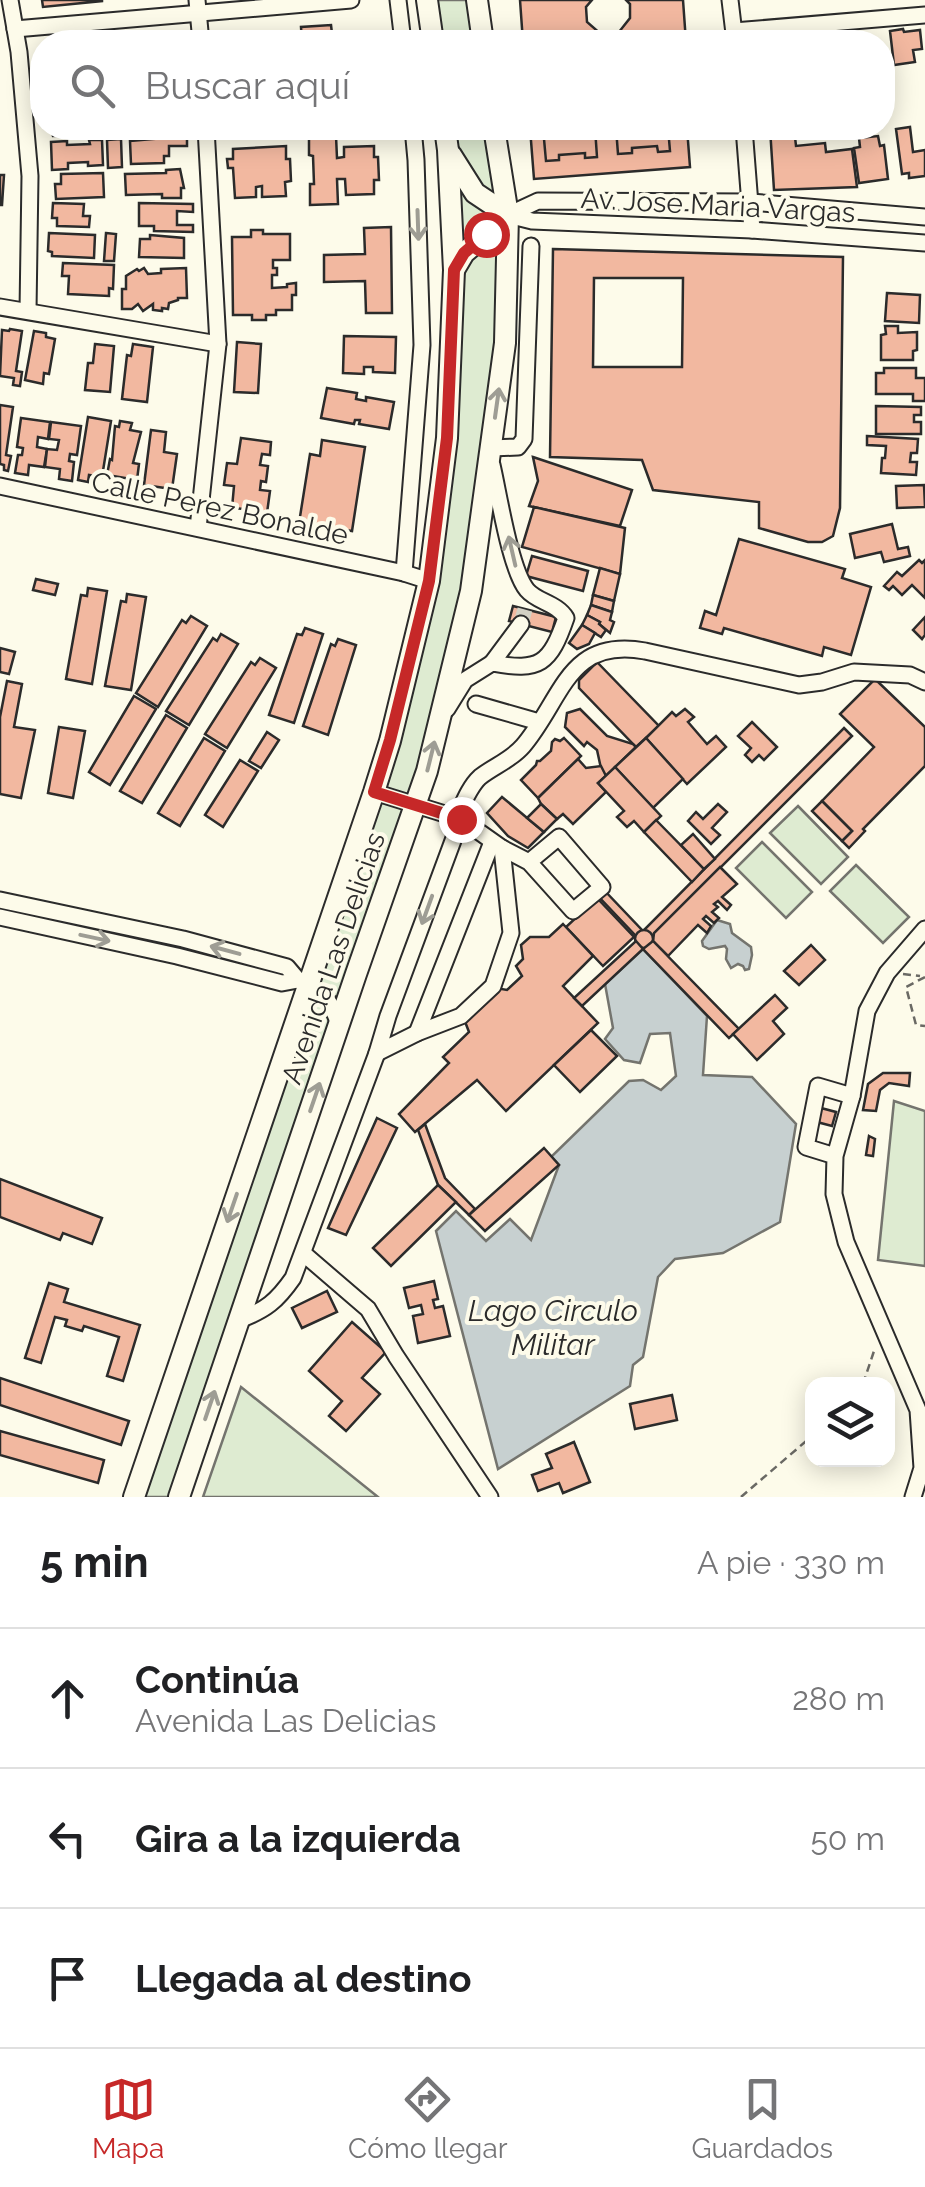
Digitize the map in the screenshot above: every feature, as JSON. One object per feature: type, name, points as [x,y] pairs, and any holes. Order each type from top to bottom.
[{"type":"main road","points":[[427,0],[431,30]]},
{"type":"main road","points":[[478,0],[482,30]]},
{"type":"main road","name":"Avenida Las Delicias","points":[[134,1497],[374,792],[429,581],[447,438],[454,270],[447,140]]},
{"type":"main road","name":"Avenida Las Delicias","points":[[179,1497],[428,771],[471,591],[506,343],[508,216],[496,140]]},
{"type":"main road","points":[[448,150],[475,193],[508,216],[464,253],[454,270]]},
{"type":"street","points":[[10,0],[30,176],[28,311]]},
{"type":"street","points":[[15,29],[198,6],[351,0]]},
{"type":"street","points":[[398,0],[402,30]]},
{"type":"street","points":[[730,0],[733,30]]},
{"type":"street","points":[[795,30],[925,15]]},
{"type":"street","points":[[198,528],[218,344],[207,140]]},
{"type":"street","points":[[404,573],[422,345],[414,140]]},
{"type":"street","points":[[745,140],[752,230]]},
{"type":"street","points":[[508,216],[538,201],[751,202],[925,217]]},
{"type":"street","name":"Av. Jose Maria Vargas","points":[[508,216],[532,221],[752,230],[925,243]]},
{"type":"street","points":[[440,720],[465,680],[492,663],[525,609],[490,451],[518,448],[524,439],[531,246]]},
{"type":"street","points":[[506,281],[529,318]]},
{"type":"street","points":[[0,307],[218,344]]},
{"type":"street","name":"Calle Perez Bonalde","points":[[0,486],[429,581]]},
{"type":"street","points":[[492,663],[534,666],[544,660],[559,637],[566,618],[562,611],[525,609]]},
{"type":"street","points":[[239,1320],[278,1299],[294,1278],[476,780],[520,751],[578,665],[592,655],[626,647],[800,684],[854,672],[910,675],[925,682]]},
{"type":"street","points":[[476,704],[539,722]]},
{"type":"street","points":[[374,792],[459,818],[530,862],[573,912],[602,887],[559,837],[530,862]]},
{"type":"street","points":[[417,1034],[497,845]]},
{"type":"street","points":[[377,1053],[462,1016],[493,986],[511,933],[497,845]]},
{"type":"street","points":[[0,900],[183,939],[287,967],[326,998],[340,1024]]},
{"type":"street","points":[[0,918],[282,983],[348,981],[356,974]]},
{"type":"street","points":[[913,1497],[922,1468],[918,1410],[846,1242],[834,1194],[834,1156],[852,1096],[868,1010],[887,973],[925,929]]},
{"type":"street","points":[[834,1156],[806,1148],[818,1086],[852,1096]]},
{"type":"street","points":[[304,1254],[368,1309],[490,1497]]},
{"type":"path","points":[[925,977],[906,987],[916,1025],[925,1026]]},
{"type":"path","points":[[865,1377],[882,1328]]},
{"type":"path","points":[[740,1497],[805,1442]]},
{"type":"green space","points":[[426,0],[477,0],[481,30],[430,30]]},
{"type":"green space","points":[[445,140],[496,140],[508,215],[471,591],[428,771],[179,1497],[134,1497],[390,741],[447,438]]},
{"type":"green space","points":[[798,806],[848,857],[821,884],[770,833]]},
{"type":"green space","points":[[762,842],[812,892],[786,918],[736,868]]},
{"type":"green space","points":[[856,865],[909,917],[883,943],[830,891]]},
{"type":"green space","points":[[894,1101],[925,1111],[925,1266],[878,1260]]},
{"type":"green space","points":[[241,1387],[378,1497],[203,1497]]},
{"type":"water","points":[[717,920],[730,924],[732,933],[751,947],[749,969],[738,964],[731,968],[725,946],[703,946],[702,941]]},
{"type":"water","name":"Lago Circulo Militar","points":[[643,949],[707,1016],[703,1075],[752,1077],[796,1124],[780,1222],[723,1253],[675,1259],[658,1277],[643,1357],[633,1365],[630,1386],[498,1469],[436,1231],[456,1211],[486,1241],[510,1219],[531,1240],[559,1165],[551,1157],[629,1081],[643,1080],[661,1090],[676,1076],[670,1033],[650,1034],[640,1063],[624,1060],[605,1039],[613,1028],[605,984]]},
{"type":"building","points":[[42,0],[102,0],[102,1],[43,7]]},
{"type":"building","points":[[520,0],[592,0],[586,7],[587,22],[596,30],[522,30]]},
{"type":"building","points":[[626,0],[683,0],[685,30],[621,30],[630,18],[630,4]]},
{"type":"building","points":[[331,25],[332,30],[301,30]]},
{"type":"building","points":[[895,30],[920,30],[922,49],[913,50],[915,62],[895,65]]},
{"type":"building","points":[[910,127],[913,152],[925,150],[925,176],[909,178],[909,173],[902,174],[896,129]]},
{"type":"building","points":[[89,140],[102,140],[103,165],[68,163],[68,169],[52,170],[51,142],[90,144]]},
{"type":"building","points":[[107,140],[121,140],[122,167],[108,168]]},
{"type":"building","points":[[187,140],[187,146],[169,146],[164,163],[131,164],[130,141]]},
{"type":"building","points":[[309,140],[336,140],[337,158],[344,157],[344,147],[374,146],[379,180],[374,180],[374,194],[346,195],[345,179],[337,179],[338,204],[310,205],[310,184],[314,184],[313,156],[309,155]]},
{"type":"building","points":[[531,140],[688,140],[690,167],[534,179]]},
{"type":"building","points":[[544,140],[596,140],[597,157],[585,158],[585,153],[559,155],[559,160],[546,161]]},
{"type":"building","points":[[617,140],[669,140],[670,151],[658,152],[657,146],[632,148],[632,153],[618,154]]},
{"type":"building","points":[[771,140],[795,140],[796,146],[825,143],[826,152],[852,149],[857,187],[774,190]]},
{"type":"building","points":[[859,140],[879,140],[880,146],[884,145],[888,179],[859,183],[854,148],[860,147]]},
{"type":"building","points":[[286,146],[291,181],[285,182],[286,196],[262,197],[262,186],[256,187],[256,197],[235,198],[233,168],[228,168],[227,159],[233,159],[233,149]]},
{"type":"building","points":[[180,169],[184,188],[181,198],[126,195],[125,174]]},
{"type":"building","points":[[103,173],[104,197],[56,199],[55,184],[61,184],[61,174]]},
{"type":"building","points":[[0,175],[4,175],[2,205],[0,205]]},
{"type":"building","points":[[53,203],[84,204],[83,216],[90,216],[89,227],[57,226],[57,218],[52,218]]},
{"type":"building","points":[[139,203],[193,204],[193,212],[177,211],[177,225],[193,225],[193,232],[154,231],[154,226],[139,226]]},
{"type":"building","points":[[391,227],[392,313],[366,313],[365,281],[324,282],[324,255],[365,254],[364,228]]},
{"type":"building","points":[[251,230],[290,234],[290,260],[273,260],[277,275],[272,275],[272,288],[296,283],[292,310],[276,310],[276,315],[266,315],[266,320],[233,315],[232,237],[251,237]]},
{"type":"building","points":[[49,233],[95,235],[94,258],[52,256],[48,251]]},
{"type":"building","points":[[106,233],[116,234],[114,261],[104,261]]},
{"type":"building","points":[[150,235],[184,238],[184,258],[139,257],[140,239],[150,239]]},
{"type":"building","points":[[553,249],[843,257],[840,508],[833,536],[822,542],[808,542],[759,528],[759,502],[653,490],[642,460],[550,457]],"holes":[[[594,278],[683,278],[682,367],[593,367]]]},
{"type":"building","points":[[63,263],[114,265],[109,296],[68,294],[69,276],[62,276]]},
{"type":"building","points":[[144,268],[148,274],[186,268],[187,298],[178,298],[162,311],[153,310],[153,304],[143,311],[138,304],[122,309],[126,276]]},
{"type":"building","points":[[887,293],[920,295],[919,323],[885,321]]},
{"type":"building","points":[[885,326],[898,326],[898,333],[917,332],[913,360],[881,360]]},
{"type":"building","points":[[2,330],[22,331],[16,371],[22,372],[20,386],[13,385],[14,378],[0,376]]},
{"type":"building","points":[[34,331],[55,339],[49,374],[44,373],[43,384],[25,380]]},
{"type":"building","points":[[344,336],[396,337],[395,373],[373,372],[373,367],[364,367],[364,374],[343,373]]},
{"type":"building","points":[[237,342],[261,344],[258,393],[234,392]]},
{"type":"building","points":[[95,344],[114,346],[110,392],[85,390]]},
{"type":"building","points":[[133,344],[153,347],[147,402],[122,399],[127,355],[131,356]]},
{"type":"building","points":[[884,368],[916,368],[916,378],[925,378],[925,401],[913,401],[913,394],[876,394],[876,373],[884,373]]},
{"type":"building","points":[[327,388],[357,393],[356,399],[394,402],[389,429],[359,424],[360,420],[354,424],[321,418]]},
{"type":"building","points":[[0,405],[13,407],[6,455],[11,456],[8,471],[0,464]]},
{"type":"building","points":[[876,406],[921,407],[921,415],[914,415],[914,422],[921,422],[921,434],[876,434]]},
{"type":"building","points":[[88,417],[111,421],[102,477],[89,475],[88,482],[78,480]]},
{"type":"building","points":[[21,418],[50,422],[48,439],[38,437],[37,447],[47,449],[44,467],[29,465],[28,475],[15,473],[23,448],[17,447]]},
{"type":"building","points":[[120,421],[132,423],[130,430],[141,432],[133,463],[139,464],[137,480],[107,475],[115,426],[119,427]]},
{"type":"building","points":[[51,422],[81,426],[77,455],[70,454],[69,461],[74,462],[72,481],[59,479],[60,469],[45,467],[47,449],[57,450],[59,440],[49,439]]},
{"type":"building","points":[[151,430],[166,432],[164,452],[177,454],[172,489],[144,485]]},
{"type":"building","points":[[867,436],[918,439],[917,453],[911,453],[910,462],[917,462],[916,475],[881,473],[886,446],[867,445]]},
{"type":"building","points":[[241,438],[271,442],[270,455],[262,454],[260,465],[268,466],[266,482],[261,481],[260,490],[270,491],[267,513],[249,510],[250,505],[245,504],[244,509],[232,508],[234,486],[224,485],[227,463],[237,464]]},
{"type":"building","points":[[322,440],[365,447],[352,531],[299,523],[310,454],[320,456]]},
{"type":"building","points":[[533,457],[632,490],[620,526],[529,506],[538,481]]},
{"type":"building","points":[[924,485],[925,507],[897,508],[896,486]]},
{"type":"building","points":[[534,507],[625,528],[620,574],[522,547]]},
{"type":"building","points":[[892,524],[898,549],[908,547],[910,556],[884,562],[881,552],[855,558],[850,534]]},
{"type":"building","points":[[739,539],[845,569],[842,578],[871,587],[851,655],[824,647],[822,656],[724,628],[722,634],[700,628],[705,611],[716,615]]},
{"type":"building","points":[[532,556],[588,571],[583,591],[526,576]]},
{"type":"building","points":[[919,560],[925,560],[925,598],[912,585],[902,595],[893,586],[889,590],[884,586],[897,572],[902,576]]},
{"type":"building","points":[[600,568],[620,574],[614,601],[593,595]]},
{"type":"building","points":[[36,579],[58,584],[55,595],[33,590]]},
{"type":"building","points":[[88,588],[107,591],[92,684],[66,679],[81,595],[87,596]]},
{"type":"building","points":[[127,594],[146,597],[131,690],[105,686],[121,601],[126,602]]},
{"type":"building","points":[[593,595],[614,601],[612,612],[591,605]]},
{"type":"building","points":[[591,605],[612,612],[610,633],[587,615]]},
{"type":"building","points":[[513,606],[556,617],[552,632],[509,621]]},
{"type":"building","points":[[587,615],[606,630],[601,637],[582,625]]},
{"type":"building","points":[[191,616],[207,626],[158,707],[136,693],[182,620],[186,623]]},
{"type":"building","points":[[925,617],[925,635],[922,639],[913,630]]},
{"type":"building","points":[[582,625],[595,633],[589,644],[577,649],[569,643]]},
{"type":"building","points":[[305,628],[323,634],[294,723],[269,715],[297,634],[302,635]]},
{"type":"building","points":[[221,634],[238,644],[189,725],[166,711],[213,638],[217,641]]},
{"type":"building","points":[[338,639],[356,645],[328,735],[303,726],[331,644],[335,646]]},
{"type":"building","points":[[0,648],[15,652],[9,674],[0,672]]},
{"type":"building","points":[[260,658],[276,668],[227,748],[205,734],[251,662],[255,665]]},
{"type":"building","points":[[597,662],[659,726],[636,747],[579,688],[579,680]]},
{"type":"building","points":[[875,679],[925,727],[925,766],[849,848],[842,841],[852,831],[822,801],[874,747],[840,714]]},
{"type":"building","points":[[7,681],[22,684],[14,727],[35,730],[21,798],[0,794],[0,717]]},
{"type":"building","points":[[134,696],[156,709],[110,785],[89,772]]},
{"type":"building","points":[[580,709],[607,736],[636,747],[606,776],[597,750],[587,742],[584,746],[565,727],[567,713]]},
{"type":"building","points":[[685,709],[694,717],[688,722],[707,744],[716,736],[726,747],[687,784],[646,738],[672,712],[676,716]]},
{"type":"building","points":[[166,715],[187,728],[142,803],[120,791]]},
{"type":"building","points":[[752,722],[777,747],[764,760],[759,755],[752,762],[745,755],[751,748],[738,736]]},
{"type":"building","points":[[59,727],[85,731],[73,798],[48,793]]},
{"type":"building","points":[[844,728],[852,736],[651,937],[644,930]]},
{"type":"building","points":[[267,732],[279,740],[261,768],[249,761]]},
{"type":"building","points":[[204,738],[225,751],[180,826],[158,813]]},
{"type":"building","points":[[564,738],[581,756],[538,798],[521,780],[551,751],[555,739]]},
{"type":"building","points":[[646,738],[683,779],[653,808],[615,767]]},
{"type":"building","points":[[578,759],[586,768],[601,766],[606,776],[598,783],[606,792],[573,824],[563,814],[557,819],[538,798]]},
{"type":"building","points":[[240,760],[258,771],[223,827],[205,815]]},
{"type":"building","points":[[615,767],[661,816],[644,832],[634,821],[627,827],[617,817],[624,811],[598,783]]},
{"type":"building","points":[[502,797],[544,832],[528,848],[508,836],[487,813]]},
{"type":"building","points":[[822,801],[852,831],[842,841],[812,811]]},
{"type":"building","points":[[541,804],[557,819],[544,832],[527,818]]},
{"type":"building","points":[[718,804],[727,812],[712,828],[720,835],[711,844],[688,821],[696,812],[703,819]]},
{"type":"building","points":[[656,820],[704,869],[692,882],[644,832]]},
{"type":"building","points":[[693,834],[715,859],[704,869],[681,845]]},
{"type":"building","points":[[720,867],[737,884],[722,897],[731,905],[727,910],[718,901],[714,904],[718,907],[712,912],[719,918],[714,923],[706,916],[703,919],[711,926],[707,933],[698,925],[668,956],[653,941],[654,933]]},
{"type":"building","points":[[604,890],[642,930],[636,936],[598,896]]},
{"type":"building","points":[[597,898],[634,937],[603,966],[566,927]]},
{"type":"building","points":[[563,924],[593,956],[563,986],[598,1023],[506,1111],[477,1080],[415,1132],[399,1114],[449,1063],[443,1057],[469,1032],[464,1019],[496,988],[507,990],[522,976],[516,966],[523,959],[521,945],[530,937],[549,937]]},
{"type":"building","points":[[644,930],[653,939],[644,948],[635,939]]},
{"type":"building","points":[[636,941],[643,949],[582,1006],[574,998]]},
{"type":"building","points":[[653,941],[739,1029],[729,1038],[643,949]]},
{"type":"building","points":[[811,945],[825,960],[799,985],[784,971]]},
{"type":"building","points":[[775,995],[787,1008],[773,1021],[784,1034],[757,1060],[733,1034]]},
{"type":"building","points":[[591,1030],[617,1056],[580,1092],[554,1065]]},
{"type":"building","points":[[883,1073],[910,1073],[909,1086],[889,1083],[880,1090],[876,1111],[863,1110],[868,1084]]},
{"type":"building","points":[[821,1108],[836,1112],[832,1126],[817,1122]]},
{"type":"building","points":[[377,1118],[397,1128],[346,1235],[328,1228]]},
{"type":"building","points":[[425,1124],[445,1178],[475,1209],[469,1215],[438,1185],[418,1130]]},
{"type":"building","points":[[869,1136],[875,1139],[873,1156],[866,1155]]},
{"type":"building","points":[[544,1148],[559,1165],[485,1231],[469,1215]]},
{"type":"building","points":[[0,1179],[102,1218],[92,1244],[63,1233],[60,1240],[0,1217]]},
{"type":"building","points":[[438,1185],[456,1202],[391,1266],[373,1248]]},
{"type":"building","points":[[434,1281],[438,1299],[433,1300],[435,1308],[443,1306],[450,1336],[418,1343],[413,1316],[423,1314],[421,1305],[409,1308],[404,1288]]},
{"type":"building","points":[[49,1283],[68,1289],[64,1302],[140,1325],[123,1381],[107,1376],[119,1337],[84,1326],[82,1331],[65,1326],[67,1320],[55,1317],[41,1363],[25,1358]]},
{"type":"building","points":[[327,1291],[337,1312],[302,1328],[292,1308]]},
{"type":"building","points":[[352,1322],[386,1352],[362,1378],[380,1394],[346,1431],[329,1416],[342,1401],[309,1371]]},
{"type":"building","points":[[0,1378],[129,1421],[121,1445],[0,1405]]},
{"type":"building","points":[[672,1395],[677,1420],[635,1429],[630,1404]]},
{"type":"building","points":[[0,1431],[104,1460],[98,1483],[0,1455]]},
{"type":"building","points":[[574,1442],[590,1482],[563,1493],[559,1483],[538,1491],[532,1475],[552,1468],[546,1454]]},
{"type":"tunnel","points":[[521,624],[525,609]]},
{"type":"route","points":[[461,819],[374,792],[429,581],[447,438],[454,270],[464,253],[486,234]]}]
